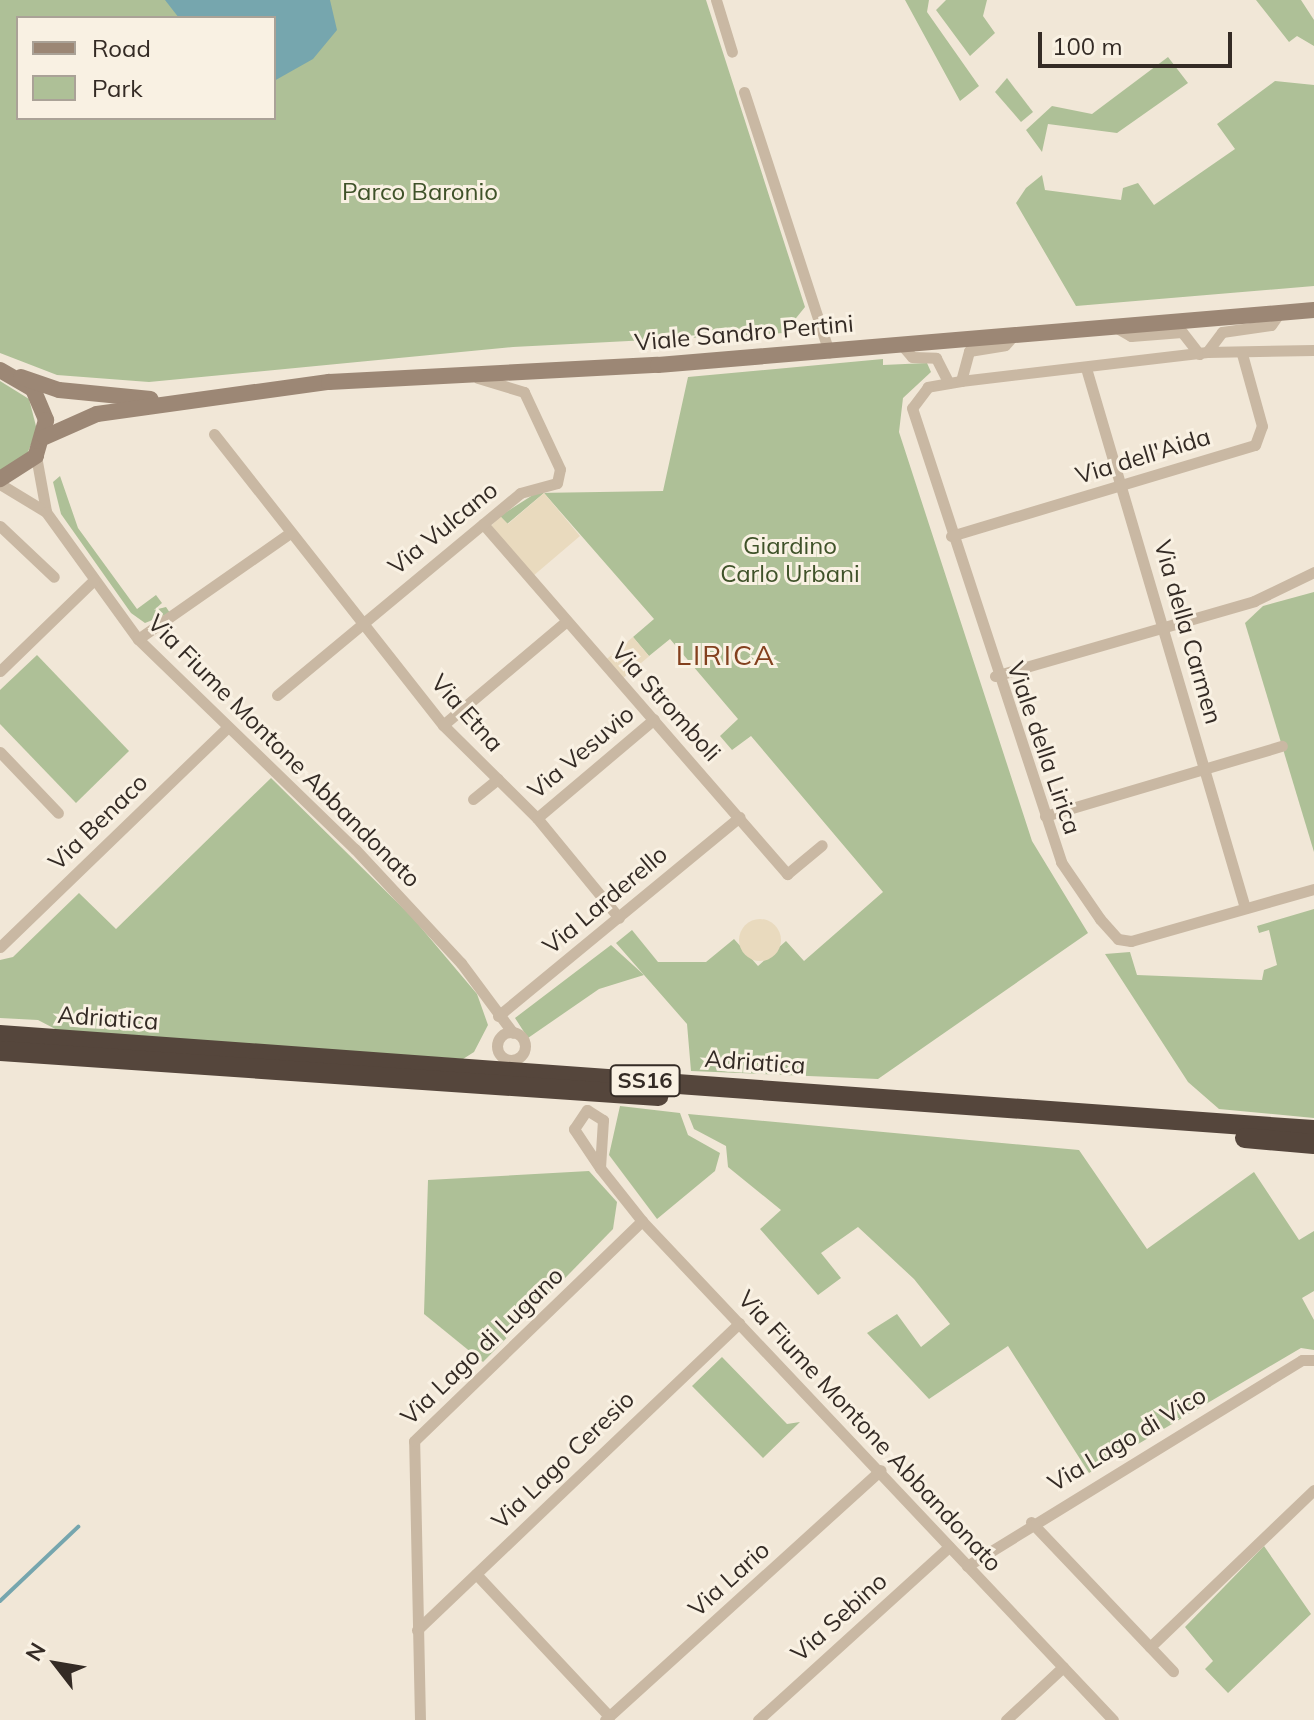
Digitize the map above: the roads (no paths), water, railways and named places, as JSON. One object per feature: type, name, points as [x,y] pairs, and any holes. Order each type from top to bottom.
[{"type":"highway","name":"Adriatica","points":[[0,1035],[1314,1130]]},
{"type":"highway","name":"Adriatica","points":[[0,1051],[1073,1121],[1314,1144]]},
{"type":"main road","name":"Viale Sandro Pertini","points":[[45,437],[73,420],[177,399],[465,373],[829,352],[900,343],[1314,310]]},
{"type":"main road","name":"Viale Sandro Pertini","points":[[0,370],[59,390],[177,399]]},
{"type":"main road","points":[[0,482],[36,456],[45,437],[42,403],[21,377]]},
{"type":"street","points":[[716,0],[732,52]]},
{"type":"street","points":[[744,92],[829,352]]},
{"type":"street","name":"Viale della Lirica","points":[[1203,353],[1222,332],[1271,325],[1280,312]]},
{"type":"street","points":[[1113,326],[1131,336],[1182,332],[1203,353]]},
{"type":"street","points":[[900,343],[912,357],[936,358],[955,382],[969,351],[1005,345],[1015,334]]},
{"type":"street","name":"Viale della Lirica","points":[[1314,350],[1203,353],[955,382],[928,387],[912,408],[995,676],[1061,862],[1118,939],[1314,889]]},
{"type":"street","name":"Via dell'Aida","points":[[951,536],[1255,445],[1262,426],[1242,354]]},
{"type":"street","name":"Via della Carmen","points":[[1086,368],[1245,908]]},
{"type":"street","name":"Via Vulcano","points":[[277,695],[520,493],[557,483],[560,469],[524,392],[465,373]]},
{"type":"street","name":"Via Etna","points":[[214,434],[287,535],[364,620],[443,725],[537,818],[619,918]]},
{"type":"street","name":"Via Fiume Montone Abbandonato","points":[[36,456],[46,512]]},
{"type":"street","name":"Via Fiume Montone Abbandonato","points":[[0,482],[46,512],[138,639],[355,849],[461,963],[513,1033]]},
{"type":"street","name":"Via Stromboli","points":[[483,524],[564,623],[654,719],[787,874],[822,845]]},
{"type":"street","points":[[0,526],[54,577]]},
{"type":"street","points":[[138,639],[287,535]]},
{"type":"street","points":[[995,676],[1254,601],[1314,572]]},
{"type":"street","points":[[0,671],[94,580]]},
{"type":"street","points":[[443,725],[564,623]]},
{"type":"street","name":"Via Vesuvio","points":[[537,818],[654,719]]},
{"type":"street","name":"Via Benaco","points":[[0,947],[227,728]]},
{"type":"street","points":[[1045,816],[1282,746]]},
{"type":"street","points":[[0,752],[58,813]]},
{"type":"street","points":[[473,799],[498,779]]},
{"type":"street","name":"Via Larderello","points":[[498,1016],[739,817]]},
{"type":"street","points":[[498,1016],[499,1040],[502,1057],[515,1059],[524,1045],[513,1033],[499,1040]]},
{"type":"street","name":"Via Fiume Montone Abbandonato","points":[[600,1168],[603,1120],[587,1110],[574,1129],[600,1168],[642,1221],[881,1470],[949,1547],[1113,1720]]},
{"type":"street","name":"Via Lago di Lugano","points":[[420,1720],[414,1441],[642,1221]]},
{"type":"street","name":"Via Lago Ceresio","points":[[417,1630],[739,1323]]},
{"type":"street","name":"Via Lago di Vico","points":[[967,1566],[1031,1522],[1302,1360],[1314,1360]]},
{"type":"street","name":"Via Lario","points":[[607,1718],[881,1470]]},
{"type":"street","points":[[1150,1647],[1314,1490]]},
{"type":"street","points":[[1031,1522],[1173,1671]]},
{"type":"street","name":"Via Sebino","points":[[758,1720],[949,1547]]},
{"type":"street","points":[[476,1574],[607,1718]]},
{"type":"street","points":[[1006,1720],[1063,1667]]},
{"type":"water","points":[[165,0],[330,0],[337,30],[313,59],[276,80],[276,16],[177,16]]},
{"type":"waterway","points":[[0,1601],[78,1527]]},
{"type":"district","name":"LIRICA","points":[[726,655]]},
{"type":"park label","name":"Parco Baronio","points":[[420,192]]},
{"type":"park label","name":"Giardino Carlo Urbani","points":[[790,560]]}]
